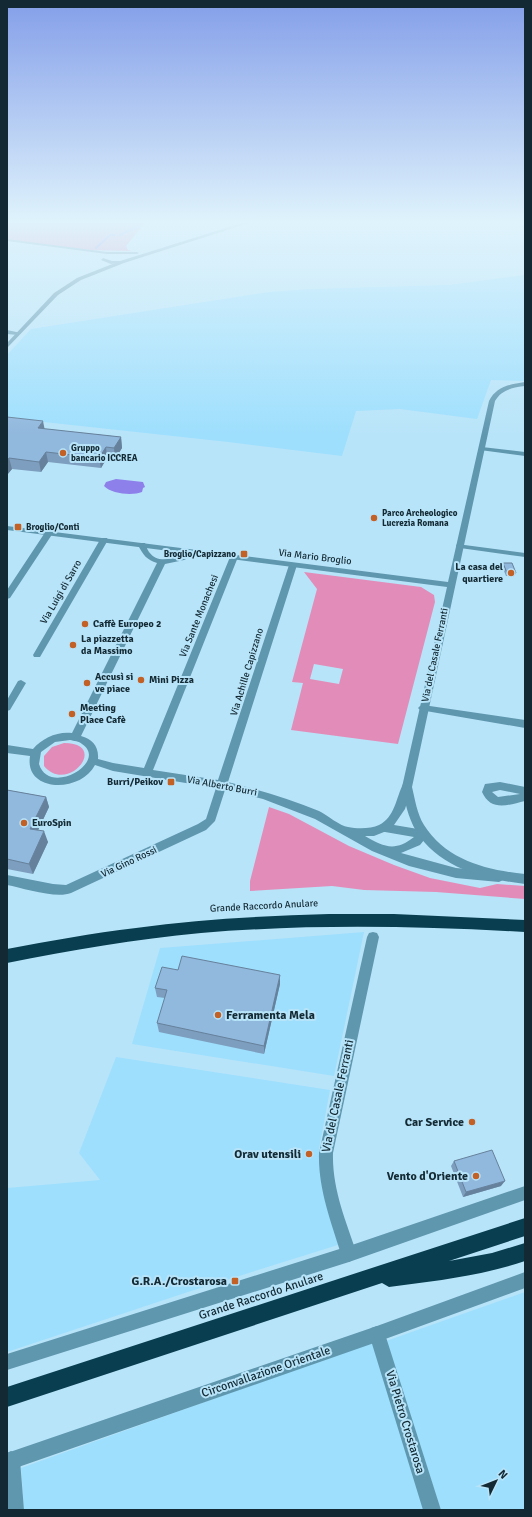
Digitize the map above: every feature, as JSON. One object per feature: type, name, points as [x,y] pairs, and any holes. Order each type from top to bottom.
[{"type":"highway","name":"Grande Raccordo Anulare","points":[[7,956],[106,938],[177,928],[240,922],[384,919],[525,926]]},
{"type":"highway","name":"Grande Raccordo Anulare","points":[[7,1397],[525,1227]]},
{"type":"highway","points":[[364,1281],[456,1270],[499,1261],[525,1252]]},
{"type":"street","points":[[7,346],[56,294]]},
{"type":"street","points":[[7,332],[18,333]]},
{"type":"street","name":"Via del Casale Ferranti","points":[[525,384],[506,389],[494,396],[447,599],[407,787],[415,817],[424,834],[440,850],[461,864],[505,878],[525,879]]},
{"type":"street","points":[[482,449],[525,454]]},
{"type":"street","name":"Via Mario Broglio","points":[[7,528],[451,585]]},
{"type":"street","points":[[7,596],[49,533]]},
{"type":"street","name":"Via Luigi di Sarro","points":[[37,655],[104,540]]},
{"type":"street","points":[[142,545],[149,556],[162,562],[176,561],[196,552]]},
{"type":"street","points":[[460,546],[525,555]]},
{"type":"street","name":"Via Sante Monachesi","points":[[147,772],[234,557]]},
{"type":"street","points":[[75,737],[162,562]]},
{"type":"street","name":"Via Achille Capizzano","points":[[222,785],[293,565]]},
{"type":"street","points":[[432,583],[440,589],[447,599]]},
{"type":"street","points":[[7,708],[21,683]]},
{"type":"street","points":[[423,708],[525,724]]},
{"type":"street","points":[[66,736],[75,737],[83,739],[92,747],[94,754],[93,761],[89,768],[82,775],[73,779],[57,781],[47,779],[37,772],[34,761],[36,753],[44,744],[52,739],[66,736]]},
{"type":"street","points":[[7,748],[36,753]]},
{"type":"street","name":"Via Alberto Burri","points":[[93,761],[105,765],[222,785],[263,795],[320,816],[344,831],[385,852],[408,861],[456,873],[505,878]]},
{"type":"street","name":"Via Gino Rossi","points":[[7,880],[58,890],[72,888],[205,825],[210,821],[213,815],[222,785]]},
{"type":"street","points":[[525,791],[496,786],[489,787],[487,792],[489,797],[496,801],[525,797]]},
{"type":"street","points":[[385,828],[396,817],[407,787]]},
{"type":"street","points":[[344,831],[367,833],[385,828],[424,834]]},
{"type":"street","points":[[385,852],[410,846],[419,840],[424,834]]},
{"type":"street","name":"Via del Casale Ferranti","points":[[349,1254],[329,1188],[325,1168],[326,1153],[373,937]]},
{"type":"street","points":[[7,1362],[349,1254],[525,1193]]},
{"type":"street","name":"Circonvallazione Orientale","points":[[9,1461],[377,1334],[525,1280]]},
{"type":"street","name":"Via Pietro Crostarosa","points":[[377,1334],[432,1510]]},
{"type":"street","points":[[9,1461],[15,1510]]},
{"type":"shaded area","points":[[257,294],[525,294],[525,381],[491,380],[477,419],[400,409],[356,411],[342,456],[7,418],[7,355],[31,329]]},
{"type":"shaded area","points":[[116,479],[143,482],[145,487],[143,488],[142,492],[128,494],[112,491],[104,486],[106,482]]},
{"type":"shaded area","points":[[304,572],[421,587],[434,595],[435,602],[398,744],[291,730],[303,683],[292,682],[317,589]],"holes":[[[314,664],[343,669],[339,684],[310,679]]]},
{"type":"shaded area","points":[[64,743],[77,745],[84,751],[84,758],[80,765],[73,771],[64,775],[54,773],[44,766],[44,756],[52,747]]},
{"type":"shaded area","points":[[269,807],[289,814],[349,846],[430,878],[480,888],[497,884],[525,886],[525,899],[436,892],[364,890],[332,886],[250,891],[250,881]]},
{"type":"shaded area","points":[[364,932],[334,1076],[132,1044],[160,948]]},
{"type":"shaded area","points":[[116,1057],[330,1090],[319,1149],[322,1186],[341,1244],[188,1292],[7,1352],[7,1188],[100,1180],[79,1153]]},
{"type":"shaded area","points":[[525,1292],[525,1510],[441,1510],[386,1341]]},
{"type":"shaded area","points":[[374,1341],[426,1510],[24,1510],[21,1468]]},
{"type":"building","name":"Gruppo bancario ICCREA","points":[[7,417],[43,421],[38,428],[121,437],[114,448],[106,447],[99,458],[46,452],[39,462],[9,458],[7,461]]},
{"type":"building","points":[[503,563],[512,563],[516,573],[507,573]]},
{"type":"building","name":"EuroSpin","points":[[7,790],[46,797],[30,829],[44,831],[29,864],[7,859]]},
{"type":"building","name":"Ferramenta Mela","points":[[182,956],[280,975],[264,1046],[157,1023],[167,990],[155,988],[162,967],[178,970]]},
{"type":"building","name":"Vento d'Oriente","points":[[492,1150],[505,1181],[466,1192],[454,1161]]},
{"type":"place","name":"Gruppo bancario ICCREA","points":[[63,453]]},
{"type":"place","name":"Parco Archeologico Lucrezia Romana","points":[[374,518]]},
{"type":"place","name":"Broglio/Conti","points":[[18,527]]},
{"type":"place","name":"Broglio/Capizzano","points":[[244,554]]},
{"type":"place","name":"La casa del quartiere","points":[[511,573]]},
{"type":"place","name":"Caffè Europeo 2","points":[[85,624]]},
{"type":"place","name":"La piazzetta da Massimo","points":[[73,645]]},
{"type":"place","name":"Mini Pizza","points":[[141,680]]},
{"type":"place","name":"Accusì si ve piace","points":[[87,683]]},
{"type":"place","name":"Meeting Place Cafè","points":[[72,714]]},
{"type":"place","name":"Burri/Peikov","points":[[171,782]]},
{"type":"place","name":"EuroSpin","points":[[24,823]]},
{"type":"place","name":"Ferramenta Mela","points":[[218,1015]]},
{"type":"place","name":"Car Service","points":[[472,1122]]},
{"type":"place","name":"Orav utensili","points":[[309,1154]]},
{"type":"place","name":"Vento d'Oriente","points":[[476,1176]]},
{"type":"place","name":"G.R.A./Crostarosa","points":[[235,1281]]}]
